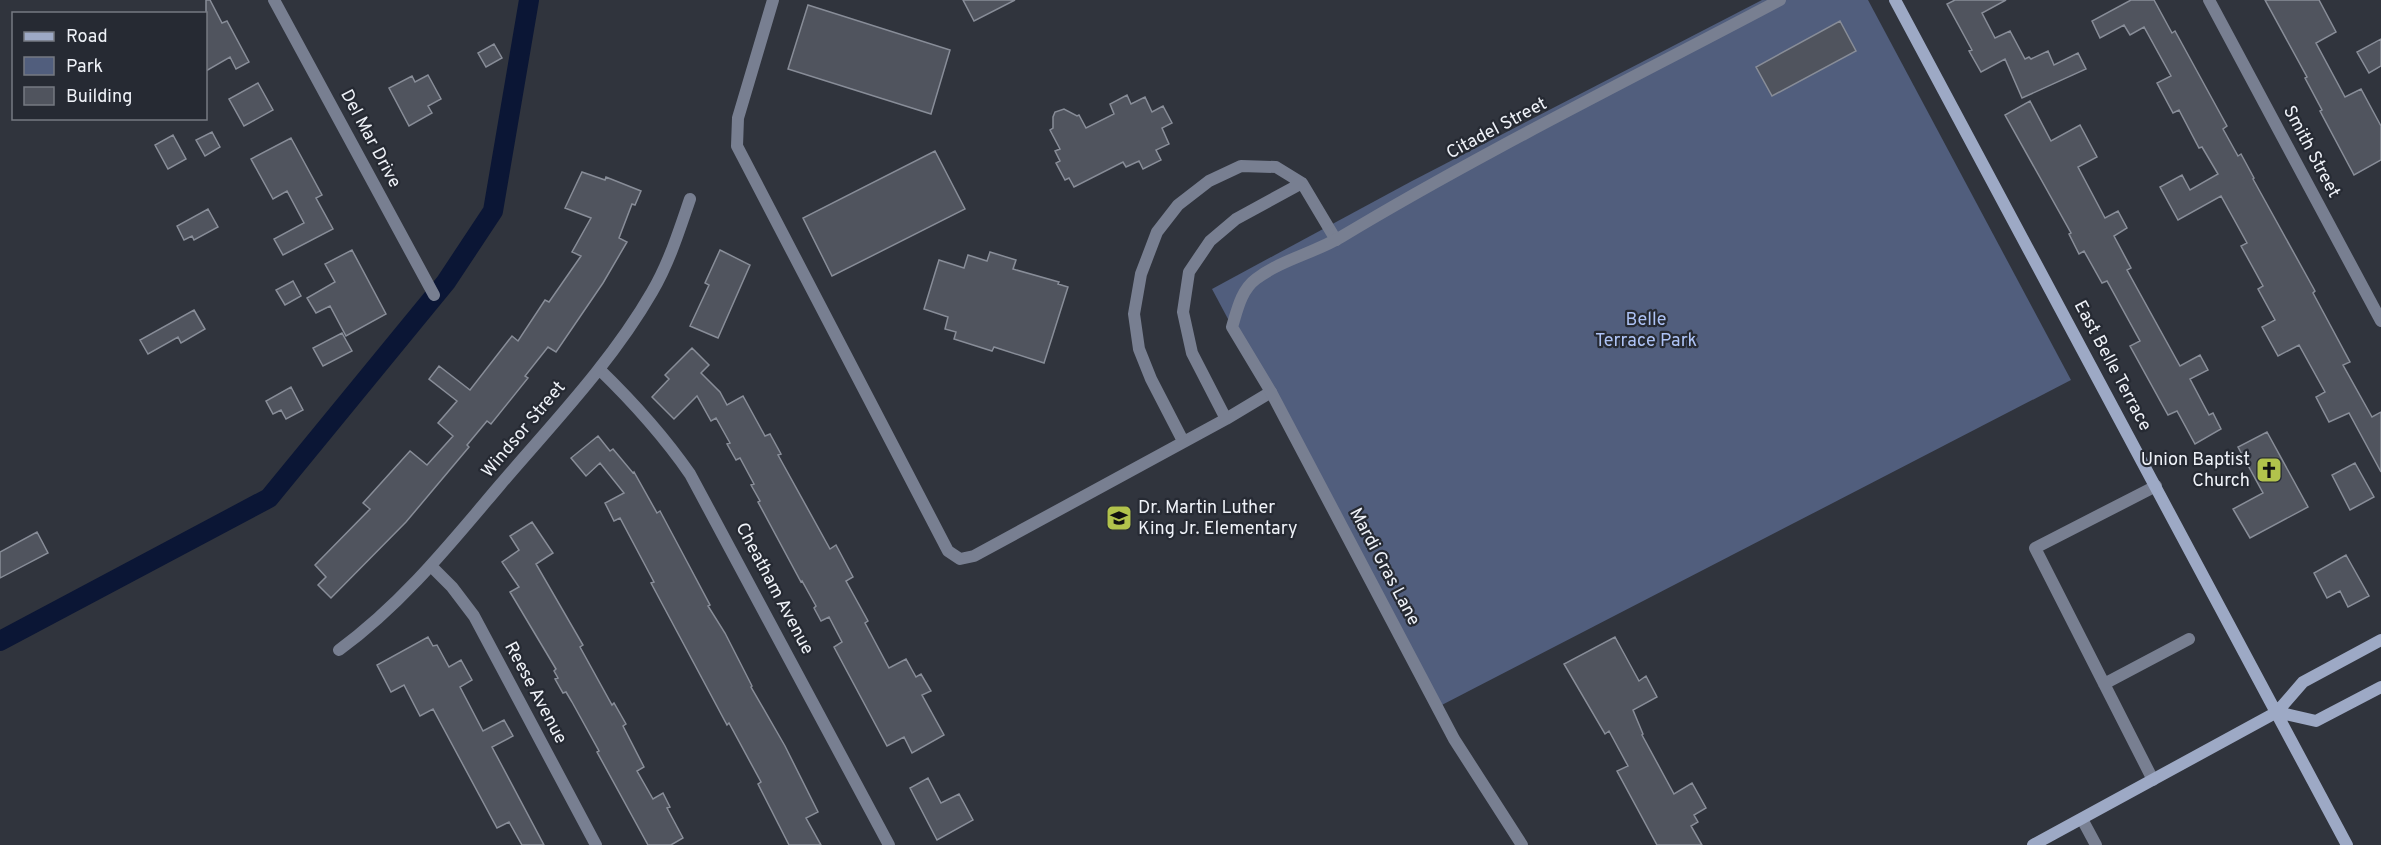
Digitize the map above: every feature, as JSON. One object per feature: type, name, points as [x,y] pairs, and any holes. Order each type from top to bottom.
[{"type":"street","name":"Del Mar Drive","points":[[274,0],[434,295]]},
{"type":"street","points":[[773,0],[738,118],[737,146],[948,551],[960,559],[974,556],[1226,419],[1271,392]]},
{"type":"street","name":"Citadel Street","points":[[1240,301],[1254,280],[1336,240],[1407,197],[1780,0]]},
{"type":"street","name":"East Belle Terrace","points":[[1895,0],[2348,845]]},
{"type":"street","name":"Smith Street","points":[[2209,0],[2381,321]]},
{"type":"street","points":[[1183,441],[1151,379],[1139,349],[1134,314],[1141,274],[1157,232],[1178,205],[1209,181],[1241,166],[1276,167],[1302,183],[1336,240]]},
{"type":"street","points":[[1226,419],[1192,353],[1183,312],[1189,272],[1210,241],[1236,219],[1302,183]]},
{"type":"street","name":"Windsor Street","points":[[339,650],[397,602],[431,566],[599,369],[628,331],[653,290],[674,247],[690,200]]},
{"type":"street","name":"Mardi Gras Lane","points":[[1240,301],[1232,327],[1271,392],[1454,739],[1522,845]]},
{"type":"street","name":"Cheatham Avenue","points":[[599,369],[635,403],[662,434],[690,474],[889,845]]},
{"type":"street","points":[[2153,780],[2036,548],[2156,486]]},
{"type":"street","name":"Reese Avenue","points":[[431,566],[452,587],[474,616],[596,845]]},
{"type":"street","points":[[2104,684],[2189,639]]},
{"type":"street","points":[[2033,845],[2277,712],[2303,682],[2381,640]]},
{"type":"street","points":[[2277,712],[2316,721],[2381,687]]},
{"type":"street","points":[[2082,819],[2096,845]]},
{"type":"green space","name":"Belle Terrace Park","points":[[1762,0],[1868,0],[2071,380],[1436,708],[1212,289],[1412,181]]},
{"type":"building","points":[[206,0],[210,0],[222,23],[227,21],[249,62],[236,69],[230,57],[207,70]]},
{"type":"building","points":[[963,0],[1015,0],[974,21]]},
{"type":"building","points":[[1955,0],[2006,0],[1982,13],[1995,38],[2010,31],[2025,59],[2029,57],[2031,59],[2048,51],[2054,65],[2078,53],[2086,69],[2022,98],[2005,59],[1981,72],[1947,4]]},
{"type":"building","points":[[2131,0],[2154,0],[2172,33],[2175,31],[2227,126],[2223,129],[2238,156],[2241,154],[2315,291],[2313,293],[2350,362],[2343,365],[2372,417],[2381,412],[2381,472],[2349,413],[2329,422],[2316,397],[2325,392],[2299,345],[2278,356],[2262,327],[2275,320],[2258,289],[2263,286],[2241,246],[2247,243],[2221,196],[2178,220],[2160,187],[2182,175],[2190,190],[2218,174],[2202,147],[2199,148],[2179,110],[2173,113],[2157,83],[2171,76],[2144,27],[2130,35],[2124,25],[2100,38],[2092,21]]},
{"type":"building","points":[[2265,0],[2319,0],[2336,32],[2316,43],[2345,97],[2361,89],[2381,126],[2381,160],[2354,175],[2320,111],[2322,110],[2305,78],[2307,77]]},
{"type":"building","points":[[808,5],[950,50],[931,114],[788,69]]},
{"type":"building","points":[[1840,21],[1856,51],[1772,96],[1756,67]]},
{"type":"building","points":[[2381,39],[2381,66],[2369,73],[2357,52]]},
{"type":"building","points":[[494,44],[502,58],[486,67],[478,53]]},
{"type":"building","points":[[428,75],[441,99],[428,106],[432,113],[409,126],[389,88],[412,76],[415,82]]},
{"type":"building","points":[[258,83],[273,110],[244,126],[229,99]]},
{"type":"building","points":[[1127,95],[1131,104],[1145,97],[1152,112],[1163,106],[1172,123],[1162,128],[1169,144],[1156,150],[1161,160],[1143,169],[1139,161],[1126,167],[1123,162],[1074,187],[1069,178],[1065,180],[1056,163],[1060,161],[1055,151],[1060,149],[1050,130],[1053,128],[1055,112],[1064,109],[1079,115],[1086,128],[1114,114],[1110,104]]},
{"type":"building","points":[[2030,101],[2051,141],[2080,125],[2097,157],[2078,167],[2105,218],[2118,211],[2127,228],[2114,236],[2131,268],[2127,270],[2180,366],[2200,355],[2208,370],[2190,379],[2209,415],[2213,413],[2221,429],[2195,444],[2177,411],[2168,415],[2130,346],[2140,341],[2107,281],[2102,283],[2084,251],[2079,254],[2069,234],[2071,233],[2005,115]]},
{"type":"building","points":[[212,132],[220,147],[205,156],[196,140]]},
{"type":"building","points":[[173,135],[186,159],[168,169],[155,145]]},
{"type":"building","points":[[291,138],[322,195],[316,198],[333,229],[283,255],[274,239],[304,223],[287,191],[273,199],[251,159]]},
{"type":"building","points":[[935,151],[965,209],[832,276],[803,218]]},
{"type":"building","points":[[582,172],[605,180],[606,177],[641,191],[635,205],[632,204],[619,238],[627,242],[603,283],[556,352],[548,347],[525,376],[528,378],[491,424],[487,421],[467,445],[469,447],[406,522],[331,598],[318,585],[326,577],[315,565],[370,509],[363,503],[410,451],[427,465],[453,436],[438,423],[457,401],[429,379],[439,366],[470,390],[512,336],[518,341],[545,300],[549,302],[581,256],[572,252],[591,218],[565,208]]},
{"type":"building","points":[[208,209],[218,227],[194,240],[192,236],[184,240],[177,226]]},
{"type":"building","points":[[352,250],[386,314],[346,336],[330,306],[316,313],[307,298],[335,282],[325,264]]},
{"type":"building","points":[[720,250],[750,265],[718,338],[690,326],[709,285],[705,283]]},
{"type":"building","points":[[990,252],[1016,260],[1013,269],[1059,282],[1058,284],[1068,287],[1044,363],[994,347],[992,351],[954,339],[956,332],[945,329],[948,317],[924,309],[939,260],[964,268],[968,255],[987,261]]},
{"type":"building","points":[[293,281],[301,296],[285,305],[276,290]]},
{"type":"building","points":[[194,310],[205,329],[181,343],[178,337],[148,354],[140,340]]},
{"type":"building","points":[[342,333],[352,351],[323,366],[313,348]]},
{"type":"building","points":[[692,348],[709,365],[701,373],[720,392],[727,405],[743,396],[765,436],[770,434],[781,454],[778,455],[830,549],[836,545],[853,577],[846,581],[868,621],[865,623],[889,668],[906,659],[916,677],[921,674],[931,691],[922,695],[944,735],[912,753],[904,737],[887,746],[834,647],[842,642],[829,617],[821,621],[814,608],[816,606],[758,502],[760,501],[751,485],[754,484],[740,458],[736,460],[727,444],[730,443],[716,418],[711,421],[697,396],[674,419],[652,397],[669,379],[665,375]]},
{"type":"building","points":[[291,387],[303,410],[286,419],[281,410],[273,414],[266,401]]},
{"type":"building","name":"Union Baptist Church","points":[[2267,432],[2308,507],[2250,538],[2233,509],[2263,493],[2238,447]]},
{"type":"building","points":[[598,436],[610,451],[613,449],[634,472],[657,513],[660,511],[818,812],[806,818],[821,845],[789,845],[758,784],[761,782],[729,723],[727,725],[651,583],[654,582],[620,518],[614,521],[605,503],[624,493],[600,463],[586,476],[571,458]]},
{"type":"building","points":[[2355,463],[2374,497],[2350,510],[2332,475]]},
{"type":"building","points":[[532,522],[553,553],[536,564],[583,645],[580,647],[612,705],[614,703],[626,724],[623,726],[644,767],[637,771],[653,799],[663,793],[670,807],[667,808],[683,838],[671,845],[648,845],[572,702],[566,692],[563,693],[555,679],[558,678],[554,671],[556,669],[510,592],[519,587],[502,562],[519,550],[510,536]]},
{"type":"building","points":[[37,532],[48,553],[0,578],[0,552]]},
{"type":"building","points":[[2346,555],[2369,596],[2348,607],[2340,591],[2327,598],[2314,573]]},
{"type":"building","points":[[428,637],[433,646],[437,645],[449,667],[461,660],[472,680],[460,687],[483,731],[504,720],[513,736],[492,747],[544,845],[522,845],[509,822],[497,828],[433,709],[420,716],[404,685],[391,692],[377,665]]},
{"type":"building","points":[[1615,637],[1639,681],[1646,676],[1657,697],[1633,710],[1642,735],[1674,794],[1692,783],[1706,808],[1694,815],[1698,822],[1691,826],[1702,845],[1657,845],[1617,771],[1628,766],[1609,731],[1605,734],[1564,664]]},
{"type":"building","points":[[928,778],[941,803],[959,794],[973,820],[937,840],[910,788]]},
{"type":"waterway","points":[[0,641],[269,498],[446,282],[493,211],[529,0]]},
{"type":"place","name":"Union Baptist Church","points":[[2269,470]]},
{"type":"place","name":"Dr. Martin Luther King Jr. Elementary","points":[[1119,518]]}]
